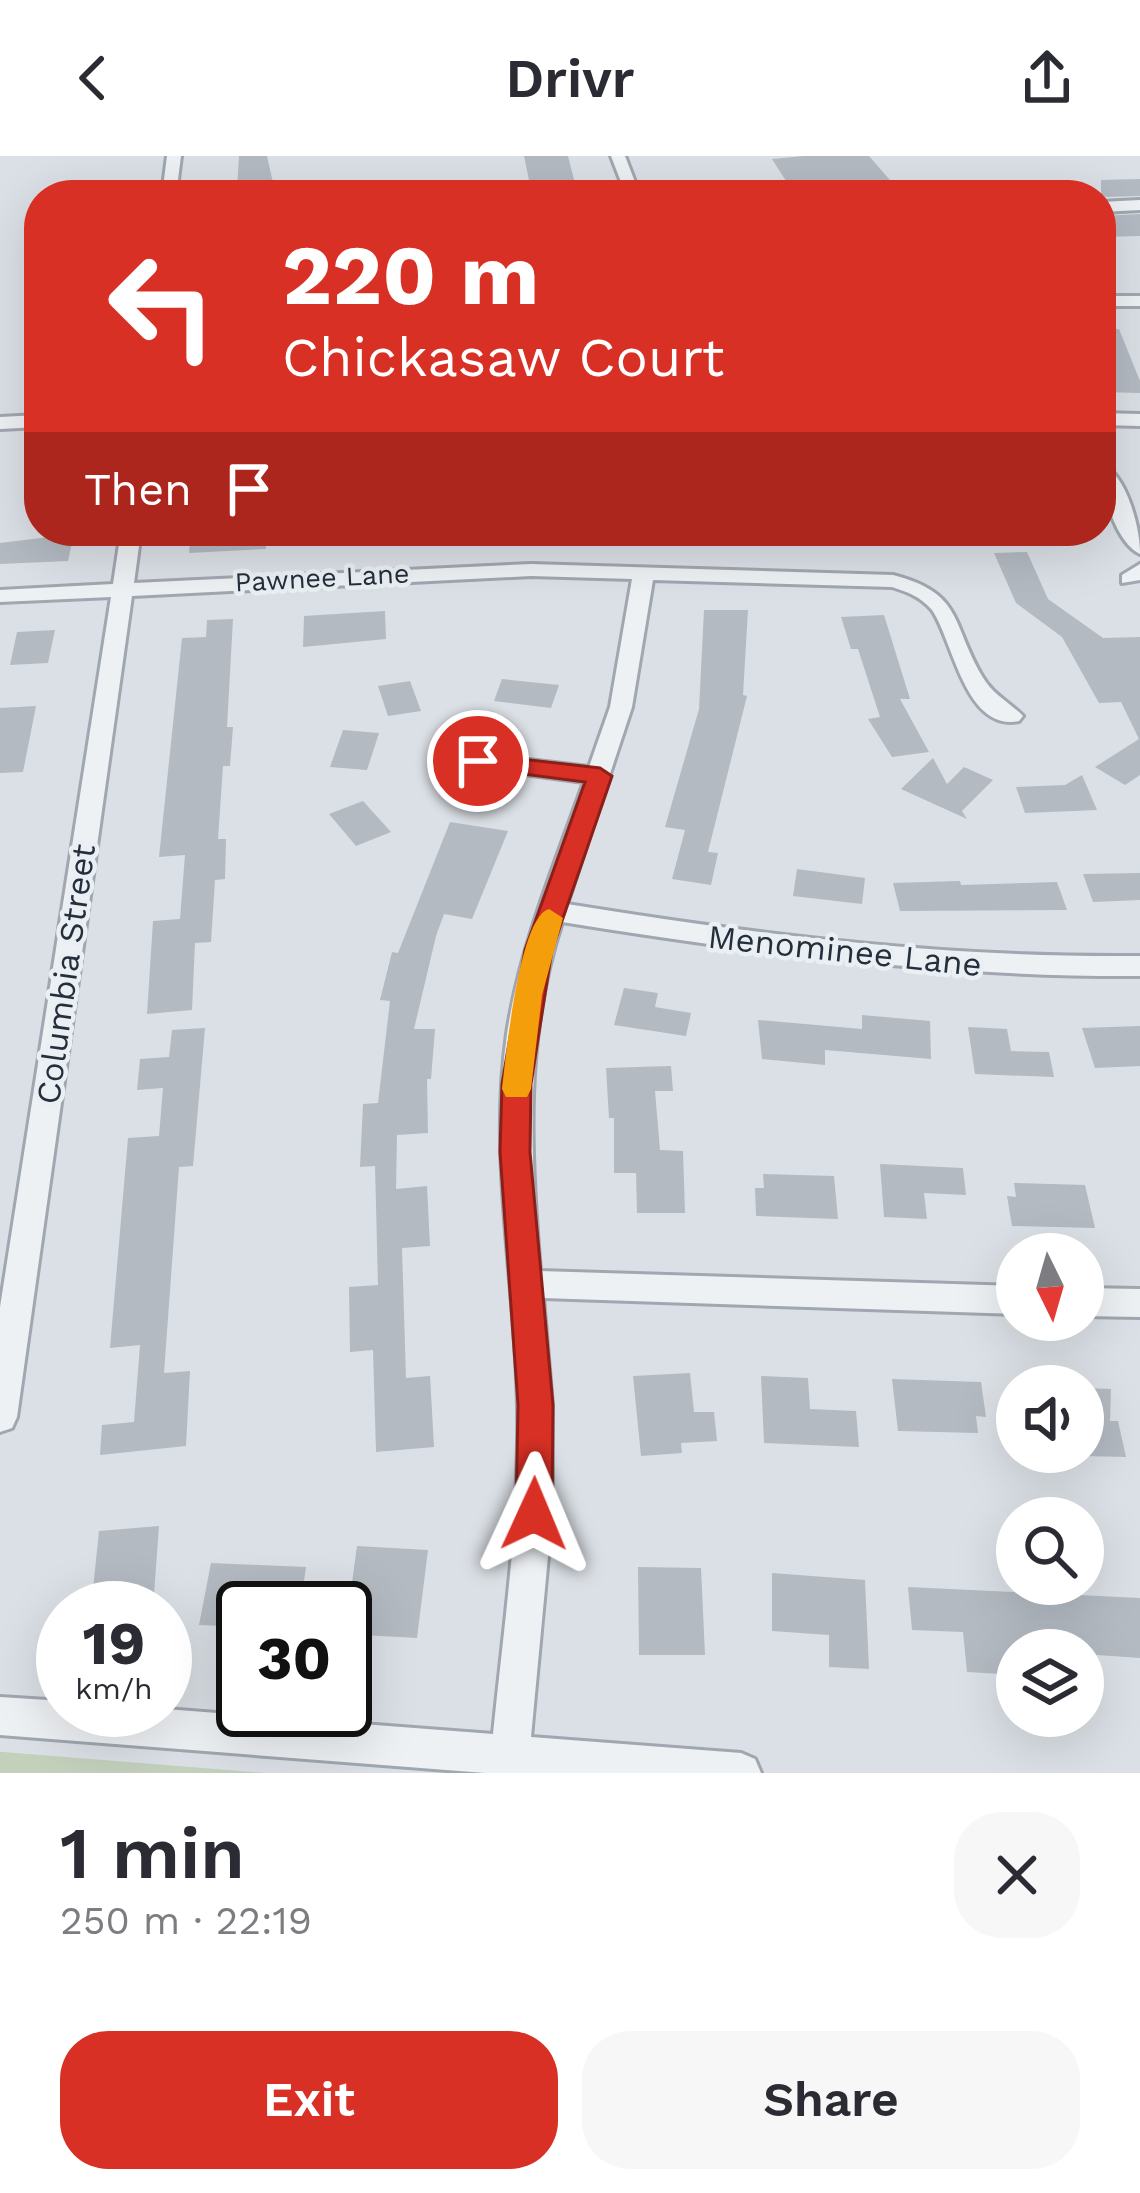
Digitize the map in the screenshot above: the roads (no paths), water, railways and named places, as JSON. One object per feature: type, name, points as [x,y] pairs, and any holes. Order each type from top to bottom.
[{"type":"street","points":[[1116,499],[1140,548]]},
{"type":"street","name":"Columbia Street","points":[[0,1417],[129,546]]},
{"type":"street","name":"Pawnee Lane","points":[[0,596],[472,571],[644,572],[910,583],[941,602],[971,685],[1012,716]]},
{"type":"street","points":[[510,1755],[534,1514],[536,1405],[515,1152],[516,1084],[528,995],[621,707],[644,572]]},
{"type":"street","points":[[478,761],[600,776]]},
{"type":"street","name":"Menominee Lane","points":[[552,911],[868,958],[1023,967],[1140,966]]},
{"type":"street","points":[[525,1284],[996,1299]]},
{"type":"street","points":[[1104,1303],[1140,1304]]},
{"type":"street","points":[[0,1716],[741,1773]]}]
